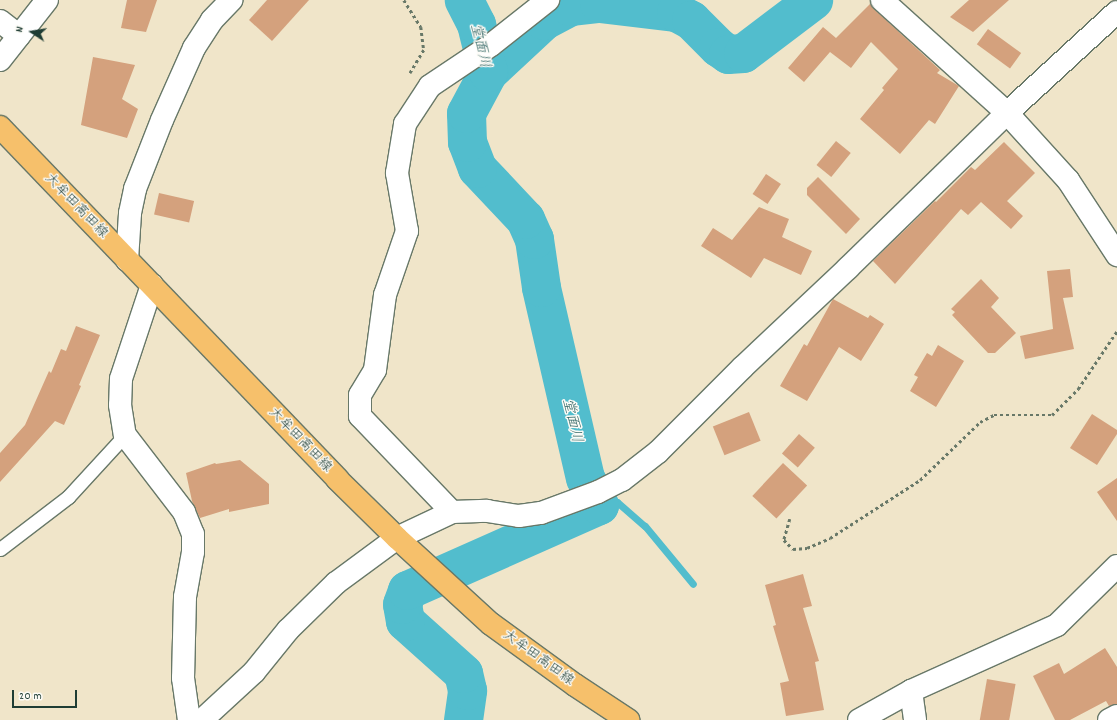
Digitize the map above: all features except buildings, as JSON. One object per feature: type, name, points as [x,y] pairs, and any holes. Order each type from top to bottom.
[{"type":"main road","name":"大牟田高田線","points":[[0,127],[331,473],[424,564],[491,624],[575,685],[628,720]]},
{"type":"street","points":[[127,260],[130,213],[135,189],[162,120],[194,48],[212,20],[231,0]]},
{"type":"street","points":[[452,512],[360,416],[360,395],[375,370],[385,295],[407,231],[397,173],[405,124],[430,86],[491,45],[548,0]]},
{"type":"street","points":[[882,0],[1007,113],[1068,180],[1117,254]]},
{"type":"street","points":[[3,57],[45,1]]},
{"type":"street","points":[[202,720],[254,672],[288,630],[336,583],[397,538],[452,512],[487,511],[519,516],[540,513],[588,496],[622,480],[658,452],[743,367],[1007,113],[1117,12]]},
{"type":"street","points":[[0,21],[19,36]]},
{"type":"street","points":[[152,285],[121,379],[120,405],[125,435],[184,512],[193,534],[193,552],[185,597],[183,678],[189,720]]},
{"type":"street","points":[[859,720],[911,691],[1057,625],[1117,566]]},
{"type":"street","points":[[911,691],[915,720]]},
{"type":"street","points":[[1109,720],[1117,716]]},
{"type":"lane","points":[[0,550],[68,497],[125,435]]},
{"type":"path","points":[[404,0],[422,27],[424,50],[409,76]]},
{"type":"path","points":[[790,519],[784,540],[793,549],[807,548],[830,538],[920,480],[980,422],[994,415],[1052,414],[1078,390],[1117,331]]},
{"type":"waterway","name":"堂面川","points":[[463,720],[467,690],[463,673],[405,621],[402,604],[407,590],[599,505],[585,478],[541,287],[534,239],[525,219],[477,168],[467,142],[466,113],[488,72],[476,24],[464,0]]},
{"type":"waterway","points":[[488,72],[544,20],[570,6],[599,3],[676,12],[691,20],[718,47],[728,54],[743,53],[813,0]]},
{"type":"waterway","points":[[599,505],[607,501],[617,502],[645,526],[693,584]]}]
